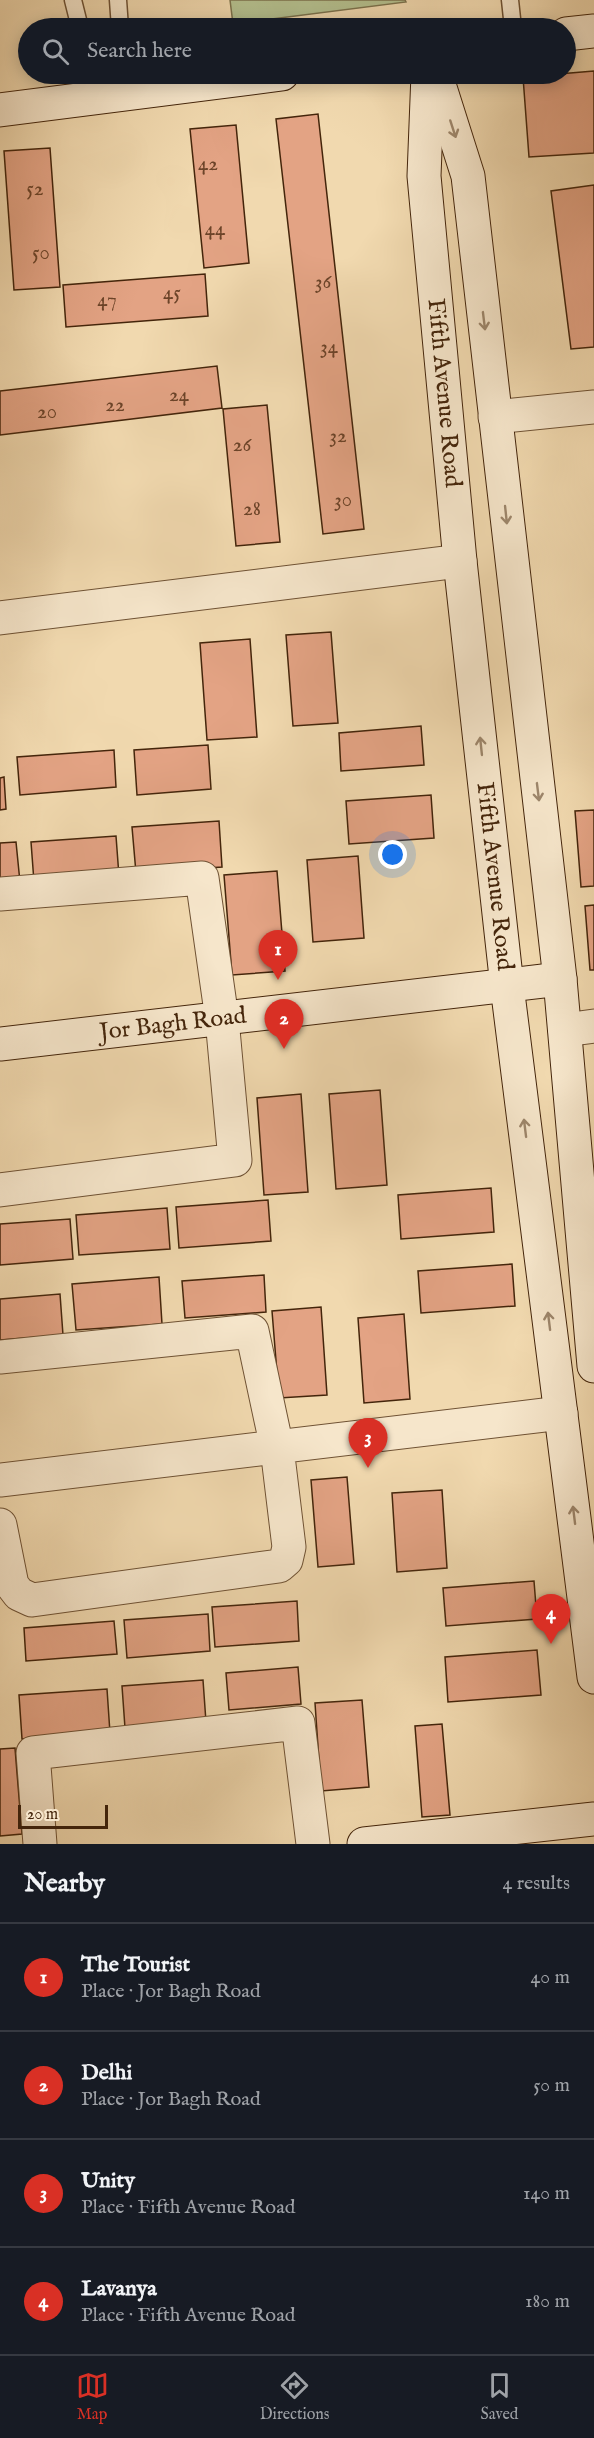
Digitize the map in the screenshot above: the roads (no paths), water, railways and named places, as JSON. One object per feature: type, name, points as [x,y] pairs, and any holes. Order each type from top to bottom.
[{"type":"street","points":[[576,33],[594,30]]},
{"type":"street","points":[[0,110],[106,85],[122,84]]},
{"type":"street","name":"Fifth Avenue Road","points":[[428,84],[424,176],[460,561],[507,986],[594,1677]]},
{"type":"street","name":"Fifth Avenue Road","points":[[438,84],[468,176],[560,979],[580,1028],[594,1366]]},
{"type":"street","points":[[495,417],[594,407]]},
{"type":"street","points":[[0,618],[460,561]]},
{"type":"street","points":[[0,894],[202,878],[222,1019],[235,1160],[0,1190]]},
{"type":"street","name":"Jor Bagh Road","points":[[0,1044],[560,979]]},
{"type":"street","points":[[0,1357],[252,1331],[277,1448],[289,1546],[286,1560],[279,1566],[32,1600],[19,1594],[12,1585],[0,1525]]},
{"type":"street","points":[[0,1480],[561,1413]]},
{"type":"street","points":[[40,1844],[33,1753],[298,1723],[313,1844]]},
{"type":"street","points":[[364,1844],[594,1819]]},
{"type":"lane","points":[[73,0],[78,18]]},
{"type":"lane","points":[[118,0],[119,18]]},
{"type":"lane","points":[[510,0],[512,18]]},
{"type":"place","name":"The Tourist","points":[[278,980]]},
{"type":"place","name":"Delhi","points":[[284,1049]]},
{"type":"place","name":"Unity","points":[[368,1468]]},
{"type":"place","name":"Lavanya","points":[[551,1644]]}]
